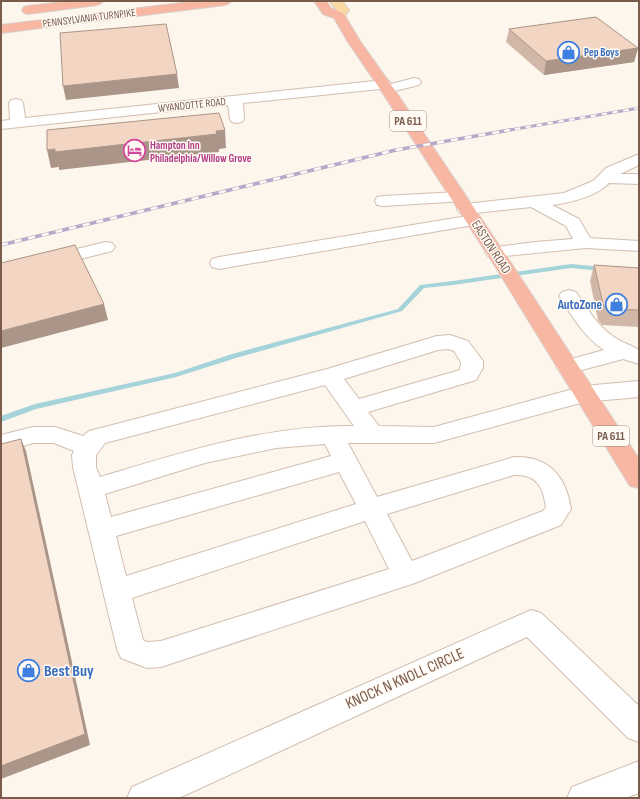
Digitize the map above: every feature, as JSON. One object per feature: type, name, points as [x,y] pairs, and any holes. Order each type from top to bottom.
[{"type":"highway","name":"PENNSYLVANIA TURNPIKE","points":[[15,12],[97,1]]},
{"type":"highway","name":"PENNSYLVANIA TURNPIKE","points":[[1,29],[225,1]]},
{"type":"highway","name":"EASTON ROAD","points":[[320,1],[327,11],[339,16],[354,42],[385,86],[499,259],[639,479]]},
{"type":"main road","name":"EASTON ROAD","points":[[336,2],[343,10],[339,16]]},
{"type":"street","name":"WYANDOTTE ROAD","points":[[1,125],[414,82]]},
{"type":"street","points":[[235,100],[237,119]]},
{"type":"street","points":[[16,103],[18,124]]},
{"type":"street","points":[[219,263],[466,209],[567,198],[599,184],[612,171],[639,159]]},
{"type":"street","points":[[605,178],[639,180]]},
{"type":"street","points":[[383,201],[466,209]]},
{"type":"street","points":[[535,202],[573,223],[584,243]]},
{"type":"street","points":[[499,259],[535,247],[584,243],[639,246]]},
{"type":"street","points":[[1,273],[106,247]]},
{"type":"street","points":[[569,296],[589,327],[610,345],[634,354]]},
{"type":"street","points":[[116,591],[372,509],[514,466],[530,467],[545,474],[557,496],[559,509],[552,518],[406,575],[160,654],[146,655],[131,649],[116,591],[83,457],[86,446],[97,436],[330,376],[437,343],[450,342],[461,346],[472,361],[472,368],[468,374],[353,409]]},
{"type":"street","points":[[568,367],[634,354]]},
{"type":"street","points":[[330,376],[372,434]]},
{"type":"street","points":[[91,489],[205,454],[276,439],[332,435],[434,435],[584,394],[639,389]]},
{"type":"street","points":[[1,444],[33,435],[55,435],[86,446]]},
{"type":"street","points":[[332,435],[406,575]]},
{"type":"street","points":[[101,530],[346,461]]},
{"type":"street","name":"KNOCK N KNOLL CIRCLE","points":[[143,798],[531,622],[639,727]]},
{"type":"street","points":[[583,798],[639,777]]},
{"type":"building","points":[[596,17],[638,48],[546,61],[509,29]]},
{"type":"building","points":[[166,24],[177,74],[63,86],[60,33]]},
{"type":"building","points":[[219,113],[225,130],[216,131],[217,134],[55,152],[55,149],[47,150],[47,130]]},
{"type":"building","points":[[75,245],[104,304],[1,331],[1,263]]},
{"type":"building","points":[[594,265],[639,268],[639,310],[607,309],[603,304]]},
{"type":"building","points":[[21,439],[85,734],[1,766],[1,444]]},
{"type":"waterway","points":[[1,419],[35,407],[176,375],[234,356],[400,310],[422,286],[571,266],[603,269]]},
{"type":"railway","points":[[504,131],[639,108]]},
{"type":"railway","points":[[1,245],[396,150],[510,130]]},
{"type":"place","name":"Pep Boys","points":[[569,52]]},
{"type":"place","name":"Hampton Inn Philadelphia/Willow Grove","points":[[135,151]]},
{"type":"place","name":"AutoZone","points":[[617,305]]},
{"type":"place","name":"Best Buy","points":[[28,671]]}]
